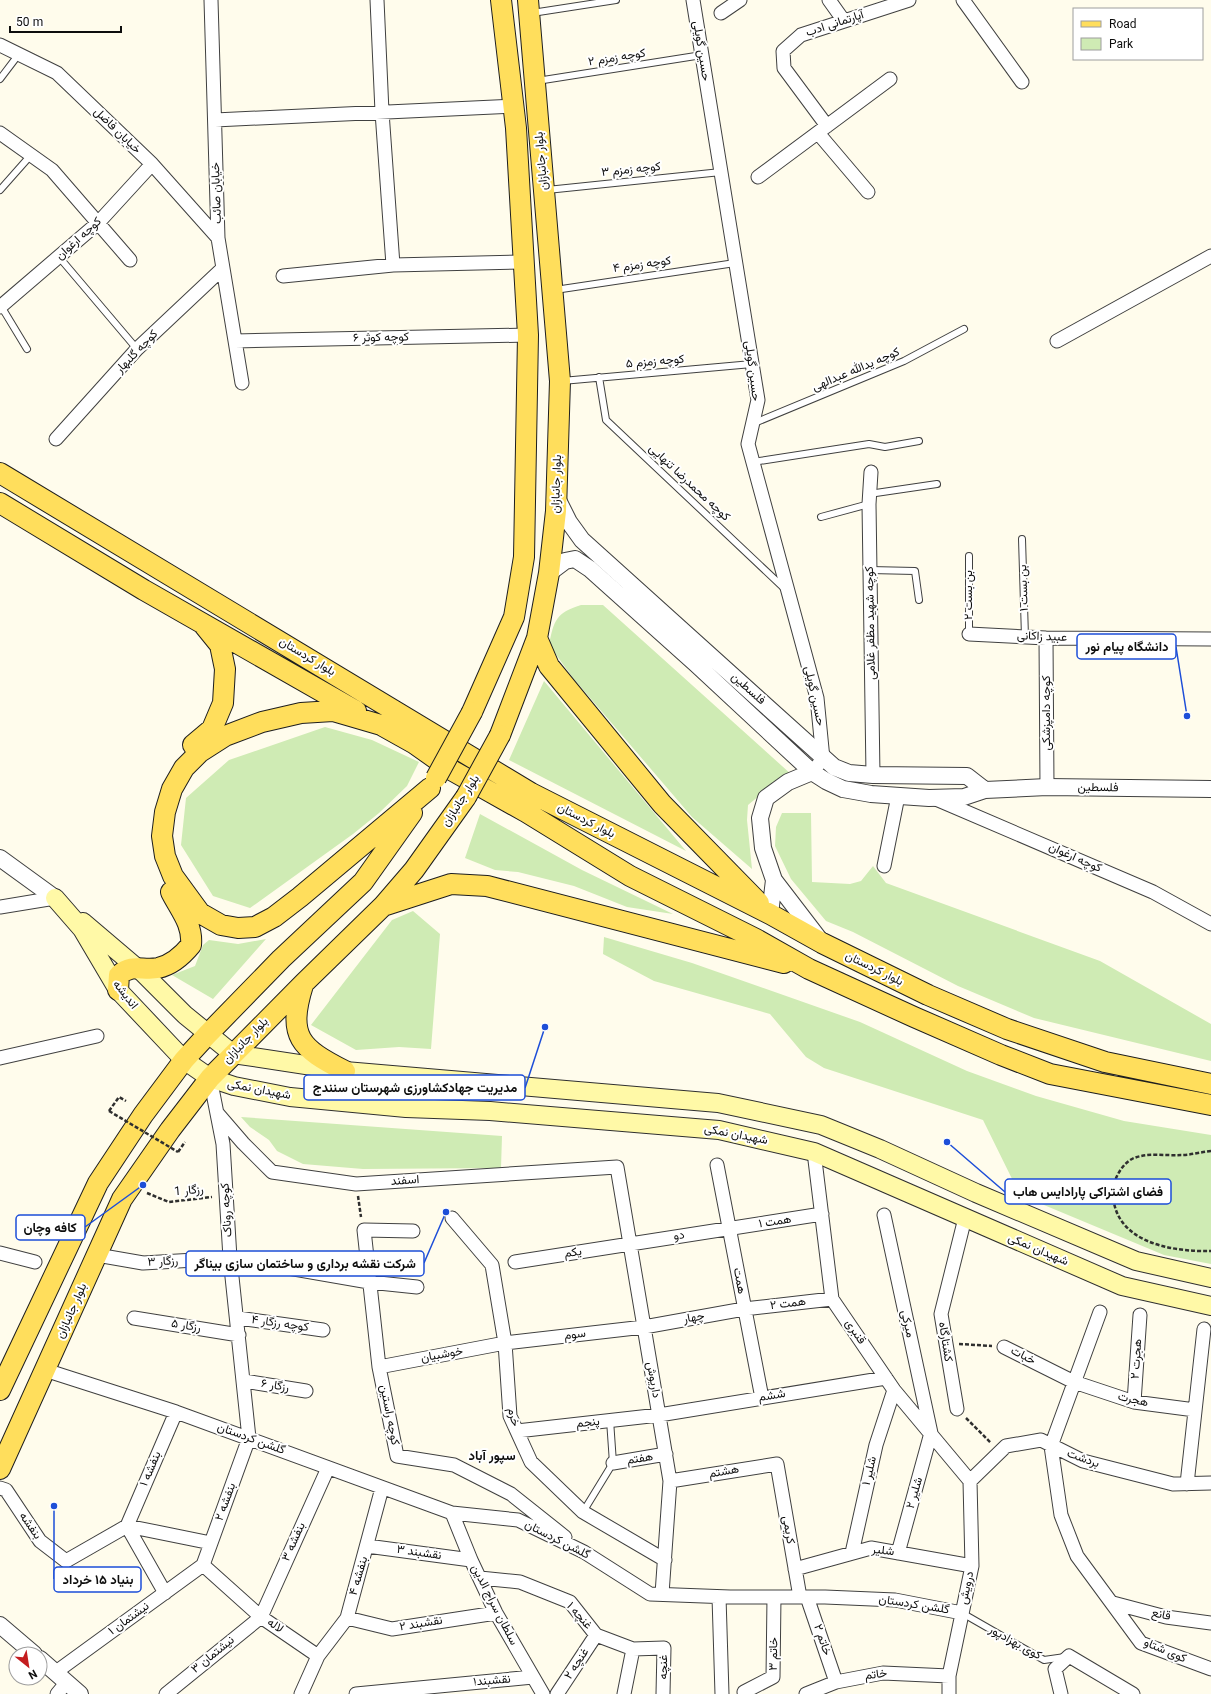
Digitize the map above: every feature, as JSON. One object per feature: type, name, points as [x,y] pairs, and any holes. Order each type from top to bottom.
[{"type":"main road","name":"بلوار جانبازان","points":[[0,1390],[98,1183],[143,1115],[184,1060],[207,1035],[281,959],[363,882],[433,783],[472,712],[514,617],[524,557],[528,335],[513,106],[501,0]]},
{"type":"main road","name":"بلوار جانبازان","points":[[0,1468],[122,1199],[132,1183],[210,1078],[304,982],[383,906],[414,870],[466,797],[500,735],[537,638],[549,572],[557,498],[560,381],[528,7]]},
{"type":"main road","name":"بلوار کردستان","points":[[0,473],[531,793],[770,914],[822,943],[928,995],[1007,1029],[1105,1062],[1211,1084]]},
{"type":"main road","name":"بلوار کردستان","points":[[0,503],[144,590],[415,744],[453,771],[526,812],[630,876],[756,939],[809,969],[1001,1055],[1050,1074],[1211,1105]]},
{"type":"main road","points":[[144,590],[157,568]]},
{"type":"main road","points":[[118,990],[119,976],[127,969],[157,968],[174,962],[191,945],[192,936],[189,924],[165,881],[156,861],[152,838],[153,814],[161,787],[175,763],[190,747],[212,729],[223,703],[225,669],[220,645],[203,624]]},
{"type":"main road","points":[[537,638],[549,666],[662,804],[770,914]]},
{"type":"main road","name":"بلوار کردستان","points":[[381,725],[333,711],[301,713],[262,722],[225,736],[200,752],[184,768],[172,789],[165,812],[162,836],[165,856],[173,876],[200,914],[221,925],[238,928],[255,927],[274,917],[300,897],[433,783]]},
{"type":"main road","points":[[383,906],[451,884],[487,886],[809,969]]},
{"type":"main road","name":"اندیشه","points":[[55,898],[137,968],[207,1035],[233,1054]]},
{"type":"main road","name":"اندیشه","points":[[55,898],[82,929],[118,990],[184,1060],[210,1078]]},
{"type":"main road","points":[[304,982],[296,1007],[296,1024],[302,1043],[316,1056],[345,1071]]},
{"type":"main road","points":[[233,1054],[345,1071],[718,1103],[821,1125],[880,1149],[976,1193],[1136,1261],[1211,1278]]},
{"type":"main road","name":"شهیدان نمکی","points":[[210,1078],[234,1086],[290,1097],[406,1108],[490,1111],[718,1130],[814,1152],[1122,1286],[1211,1306]]},
{"type":"street","name":"خیابان صائب","points":[[211,0],[218,238],[242,383]]},
{"type":"street","points":[[377,0],[382,112],[393,265]]},
{"type":"street","name":"حسین گویلی","points":[[693,0],[758,400],[748,444],[817,698],[823,759]]},
{"type":"street","points":[[721,13],[740,0]]},
{"type":"street","points":[[829,0],[844,21]]},
{"type":"street","name":"آپارتمانی ادب","points":[[823,130],[784,68],[783,51],[801,35],[909,0]]},
{"type":"street","points":[[963,0],[1022,82]]},
{"type":"street","name":"خیابان فاضل","points":[[0,45],[57,73],[152,164],[218,238]]},
{"type":"street","points":[[758,177],[890,79]]},
{"type":"street","points":[[214,120],[513,106]]},
{"type":"street","points":[[823,130],[868,192]]},
{"type":"street","points":[[0,133],[52,170],[130,260]]},
{"type":"street","name":"کوچه ارغوان","points":[[0,307],[98,223],[152,164]]},
{"type":"street","points":[[1057,341],[1211,256]]},
{"type":"street","points":[[283,276],[393,265],[523,262]]},
{"type":"street","name":"کوچه گلبهار","points":[[56,439],[137,349],[222,269]]},
{"type":"street","name":"کوچه کوثر ۶","points":[[235,341],[528,335]]},
{"type":"street","name":"کوچه شهید مظفر غلامی","points":[[871,472],[869,499],[873,775]]},
{"type":"street","name":"فلسطین","points":[[557,498],[569,522],[582,540],[823,759],[834,767],[849,773],[873,775],[967,776],[984,790]]},
{"type":"street","name":"فلسطین","points":[[549,572],[565,561],[575,559],[590,569],[696,664],[812,772],[843,789],[898,796],[935,798],[964,797],[984,790],[1047,787],[1211,789]]},
{"type":"street","name":"عبید زاکانی","points":[[969,634],[1046,638],[1211,639]]},
{"type":"street","name":"کوچه دامپزشکی","points":[[1046,638],[1047,787]]},
{"type":"street","points":[[822,943],[774,880],[763,848],[760,818],[766,798],[788,782],[812,772],[823,759]]},
{"type":"street","points":[[884,866],[898,796]]},
{"type":"street","name":"کوچه ارغوان","points":[[935,798],[1154,892],[1211,924]]},
{"type":"street","name":"اندیشه","points":[[0,858],[55,898]]},
{"type":"street","points":[[770,914],[774,880]]},
{"type":"street","points":[[0,907],[55,898]]},
{"type":"street","points":[[0,1058],[97,1036]]},
{"type":"street","name":"کوچه روناک","points":[[210,1078],[223,1144],[230,1258],[238,1318],[249,1438]]},
{"type":"street","name":"اسفند","points":[[218,1114],[243,1143],[272,1172],[356,1184],[617,1167]]},
{"type":"street","name":"قنبری","points":[[814,1152],[832,1299],[894,1390],[970,1481]]},
{"type":"street","name":"همت","points":[[717,1165],[762,1398]]},
{"type":"street","name":"داریوش","points":[[617,1167],[670,1482],[662,1594]]},
{"type":"street","name":"همت ۱","points":[[729,1229],[822,1214]]},
{"type":"street","name":"میرکی","points":[[884,1215],[931,1433]]},
{"type":"street","name":"خرم","points":[[452,1218],[492,1265],[505,1343],[510,1416],[531,1462],[583,1512],[665,1560]]},
{"type":"street","name":"کشتارگاه","points":[[957,1408],[944,1343],[940,1314],[965,1218]]},
{"type":"street","name":"دو","points":[[630,1243],[729,1229]]},
{"type":"street","points":[[364,1230],[412,1232]]},
{"type":"street","name":"کوچه راستین","points":[[364,1230],[379,1367],[397,1456],[454,1465],[511,1494],[584,1552]]},
{"type":"street","name":"یکم","points":[[515,1262],[630,1243]]},
{"type":"street","points":[[0,1253],[35,1262]]},
{"type":"street","name":"رزگار ۳","points":[[97,1256],[143,1263],[230,1258],[369,1282]]},
{"type":"street","points":[[369,1282],[417,1287]]},
{"type":"street","name":"همت ۲","points":[[744,1309],[832,1299]]},
{"type":"street","name":"چهار","points":[[644,1327],[744,1309]]},
{"type":"street","points":[[1051,1446],[1100,1312]]},
{"type":"street","name":"هجرت ۲","points":[[1134,1402],[1140,1315]]},
{"type":"street","name":"رزگار ۵","points":[[134,1318],[239,1335]]},
{"type":"street","name":"کوچه رزگار ۴","points":[[238,1318],[323,1330]]},
{"type":"street","name":"سوم","points":[[505,1343],[644,1327]]},
{"type":"street","points":[[1187,1484],[1204,1329]]},
{"type":"street","name":"خوشبیان","points":[[379,1367],[505,1343]]},
{"type":"street","name":"خبات","points":[[1004,1347],[1074,1382]]},
{"type":"street","name":"گلشن کردستان","points":[[45,1370],[176,1412],[452,1513],[518,1520],[584,1552],[650,1594],[719,1597],[803,1597],[895,1600],[962,1613]]},
{"type":"street","name":"ششم","points":[[659,1415],[886,1378]]},
{"type":"street","name":"رزگار ۶","points":[[244,1381],[306,1391]]},
{"type":"street","name":"هجرت","points":[[1074,1382],[1134,1402],[1195,1410]]},
{"type":"street","name":"شلیر ۱","points":[[852,1553],[876,1445],[894,1390]]},
{"type":"street","name":"بنفشه ۱","points":[[127,1526],[176,1412]]},
{"type":"street","name":"پنجم","points":[[517,1431],[659,1415]]},
{"type":"street","name":"شلیر ۲","points":[[898,1553],[931,1433]]},
{"type":"street","name":"بنفشه ۲","points":[[203,1565],[249,1438]]},
{"type":"street","name":"بردشت","points":[[970,1481],[1006,1446],[1041,1440],[1083,1461],[1173,1484],[1211,1483]]},
{"type":"street","name":"کوی شتاو","points":[[1051,1446],[1061,1515],[1077,1556],[1141,1643],[1211,1669]]},
{"type":"street","name":"هفتم","points":[[613,1463],[666,1454]]},
{"type":"street","name":"هشتم","points":[[670,1482],[777,1464]]},
{"type":"street","name":"کریمی","points":[[777,1464],[795,1569],[803,1597]]},
{"type":"street","name":"بنفشه ۳","points":[[261,1617],[328,1468]]},
{"type":"street","name":"درویش","points":[[949,1694],[949,1676],[972,1566],[970,1481]]},
{"type":"street","name":"بنفشه","points":[[0,1488],[6,1490],[40,1541],[66,1561],[127,1526]]},
{"type":"street","name":"بنفشه ۴","points":[[318,1656],[347,1618],[382,1488]]},
{"type":"street","name":"سلطان سراج الدین","points":[[452,1513],[471,1560],[496,1613],[543,1694]]},
{"type":"street","points":[[127,1526],[211,1543]]},
{"type":"street","points":[[127,1526],[165,1592]]},
{"type":"street","name":"نقشبند ۳","points":[[367,1546],[471,1560]]},
{"type":"street","name":"شلیر","points":[[795,1569],[871,1548],[972,1566]]},
{"type":"street","name":"لاله","points":[[203,1565],[261,1617],[318,1656]]},
{"type":"street","name":"نیشتمان ۱","points":[[60,1683],[165,1592],[203,1565]]},
{"type":"street","name":"غنچه ۱","points":[[480,1578],[520,1582],[570,1602],[596,1635],[632,1649]]},
{"type":"street","name":"خاتم ۳","points":[[719,1597],[722,1692],[744,1693],[773,1677],[774,1597]]},
{"type":"street","name":"خاتم ۲","points":[[803,1597],[836,1682]]},
{"type":"street","name":"قانع","points":[[1113,1603],[1166,1617],[1211,1623]]},
{"type":"street","name":"نقشبند ۲","points":[[347,1618],[392,1629],[496,1613]]},
{"type":"street","name":"نیشتمان ۳","points":[[166,1694],[261,1617]]},
{"type":"street","points":[[0,1625],[25,1646]]},
{"type":"street","name":"غنچه ۲","points":[[557,1694],[596,1635]]},
{"type":"street","name":"غنچه","points":[[632,1649],[664,1648],[663,1694]]},
{"type":"street","points":[[624,1694],[632,1649]]},
{"type":"street","points":[[301,1694],[318,1656]]},
{"type":"street","points":[[1061,1694],[1055,1669],[1069,1656],[1134,1694]]},
{"type":"street","points":[[48,1669],[60,1683],[80,1694]]},
{"type":"street","name":"خاتم","points":[[806,1694],[836,1682],[883,1672],[949,1676]]},
{"type":"street","name":"نقشبند۱","points":[[356,1694],[533,1677]]},
{"type":"lane","points":[[528,7],[616,0]]},
{"type":"lane","points":[[0,79],[19,54]]},
{"type":"lane","name":"کوچه زمزم ۲","points":[[535,82],[702,55]]},
{"type":"lane","points":[[0,190],[30,155]]},
{"type":"lane","name":"کوچه زمزم ۳","points":[[544,190],[721,172]]},
{"type":"lane","points":[[59,257],[137,349]]},
{"type":"lane","name":"کوچه زمزم ۴","points":[[553,290],[736,263]]},
{"type":"lane","points":[[0,307],[27,349]]},
{"type":"lane","name":"کوچه یدالله عبدالهی","points":[[752,424],[904,361],[964,329]]},
{"type":"lane","name":"کوچه زمزم ۵","points":[[560,381],[752,364]]},
{"type":"lane","name":"کوچه محمدرضا تنهایی","points":[[599,378],[606,420],[788,592]]},
{"type":"lane","points":[[753,462],[869,444],[885,447],[919,441]]},
{"type":"lane","points":[[821,517],[869,499],[937,484]]},
{"type":"lane","name":"بن بست ۱","points":[[1022,539],[1025,637]]},
{"type":"lane","name":"بن بست ۲","points":[[969,556],[969,634]]},
{"type":"lane","points":[[870,570],[915,571],[919,600]]},
{"type":"lane","points":[[583,1512],[613,1463],[610,1420]]},
{"type":"lane","name":"کوی بهزادپور","points":[[962,1613],[1044,1660],[1069,1656]]},
{"type":"path","points":[[126,1101],[119,1097],[109,1111],[178,1152],[185,1142]]},
{"type":"path","points":[[1211,1151],[1181,1155],[1156,1155],[1132,1159],[1122,1168],[1114,1182],[1113,1198],[1118,1216],[1124,1226],[1140,1238],[1163,1246],[1192,1251],[1211,1251]]},
{"type":"path","name":"رزگار 1","points":[[132,1183],[146,1192],[169,1202],[227,1196]]},
{"type":"path","points":[[356,1184],[364,1230]]},
{"type":"path","name":"خبات","points":[[944,1343],[1004,1347]]},
{"type":"path","points":[[957,1408],[1000,1451]]},
{"type":"green space","points":[[581,605],[603,605],[792,775],[772,785],[748,805],[747,820],[752,869],[692,817],[573,678],[549,645],[555,623],[561,615],[566,611]]},
{"type":"green space","points":[[544,681],[686,851],[509,760]]},
{"type":"green space","points":[[325,727],[372,740],[419,762],[407,786],[379,813],[353,834],[250,908],[213,896],[181,845],[186,798],[229,760]]},
{"type":"green space","points":[[782,813],[811,813],[812,882],[850,884],[861,881],[873,866],[886,883],[1100,961],[1211,1024],[1211,1061],[1034,1018],[958,986],[853,932],[826,921],[791,879],[775,846],[776,827]]},
{"type":"green space","points":[[480,814],[582,870],[673,914],[627,907],[574,886],[518,872],[495,870],[465,858]]},
{"type":"green space","points":[[413,911],[440,934],[431,1049],[399,1047],[356,1050],[311,1025],[392,920]]},
{"type":"green space","points":[[604,937],[692,963],[860,1022],[967,1071],[1036,1096],[1124,1121],[1211,1135],[1211,1264],[1164,1255],[1020,1195],[983,1120],[824,1068],[806,1057],[770,1014],[654,981],[603,954]]},
{"type":"green space","points":[[266,939],[213,999],[172,975],[195,966],[203,945],[209,940],[238,944]]},
{"type":"green space","points":[[241,1117],[502,1136],[501,1168],[363,1169],[303,1164],[277,1151],[269,1140],[250,1127]]},
{"type":"place","name":"دانشگاه پیام نور","points":[[1187,716]]},
{"type":"place","name":"مدیریت جهادکشاورزی شهرستان سنندج","points":[[545,1027]]},
{"type":"place","name":"فضای اشتراکی پارادایس هاب","points":[[947,1142]]},
{"type":"place","name":"کافه وچان","points":[[143,1185]]},
{"type":"place","name":"شرکت نقشه برداری و ساختمان سازی بیناگر","points":[[446,1212]]},
{"type":"place","name":"بنیاد ۱۵ خرداد","points":[[54,1506]]},
{"type":"district","name":"سپور آباد","points":[[492,1457]]}]
